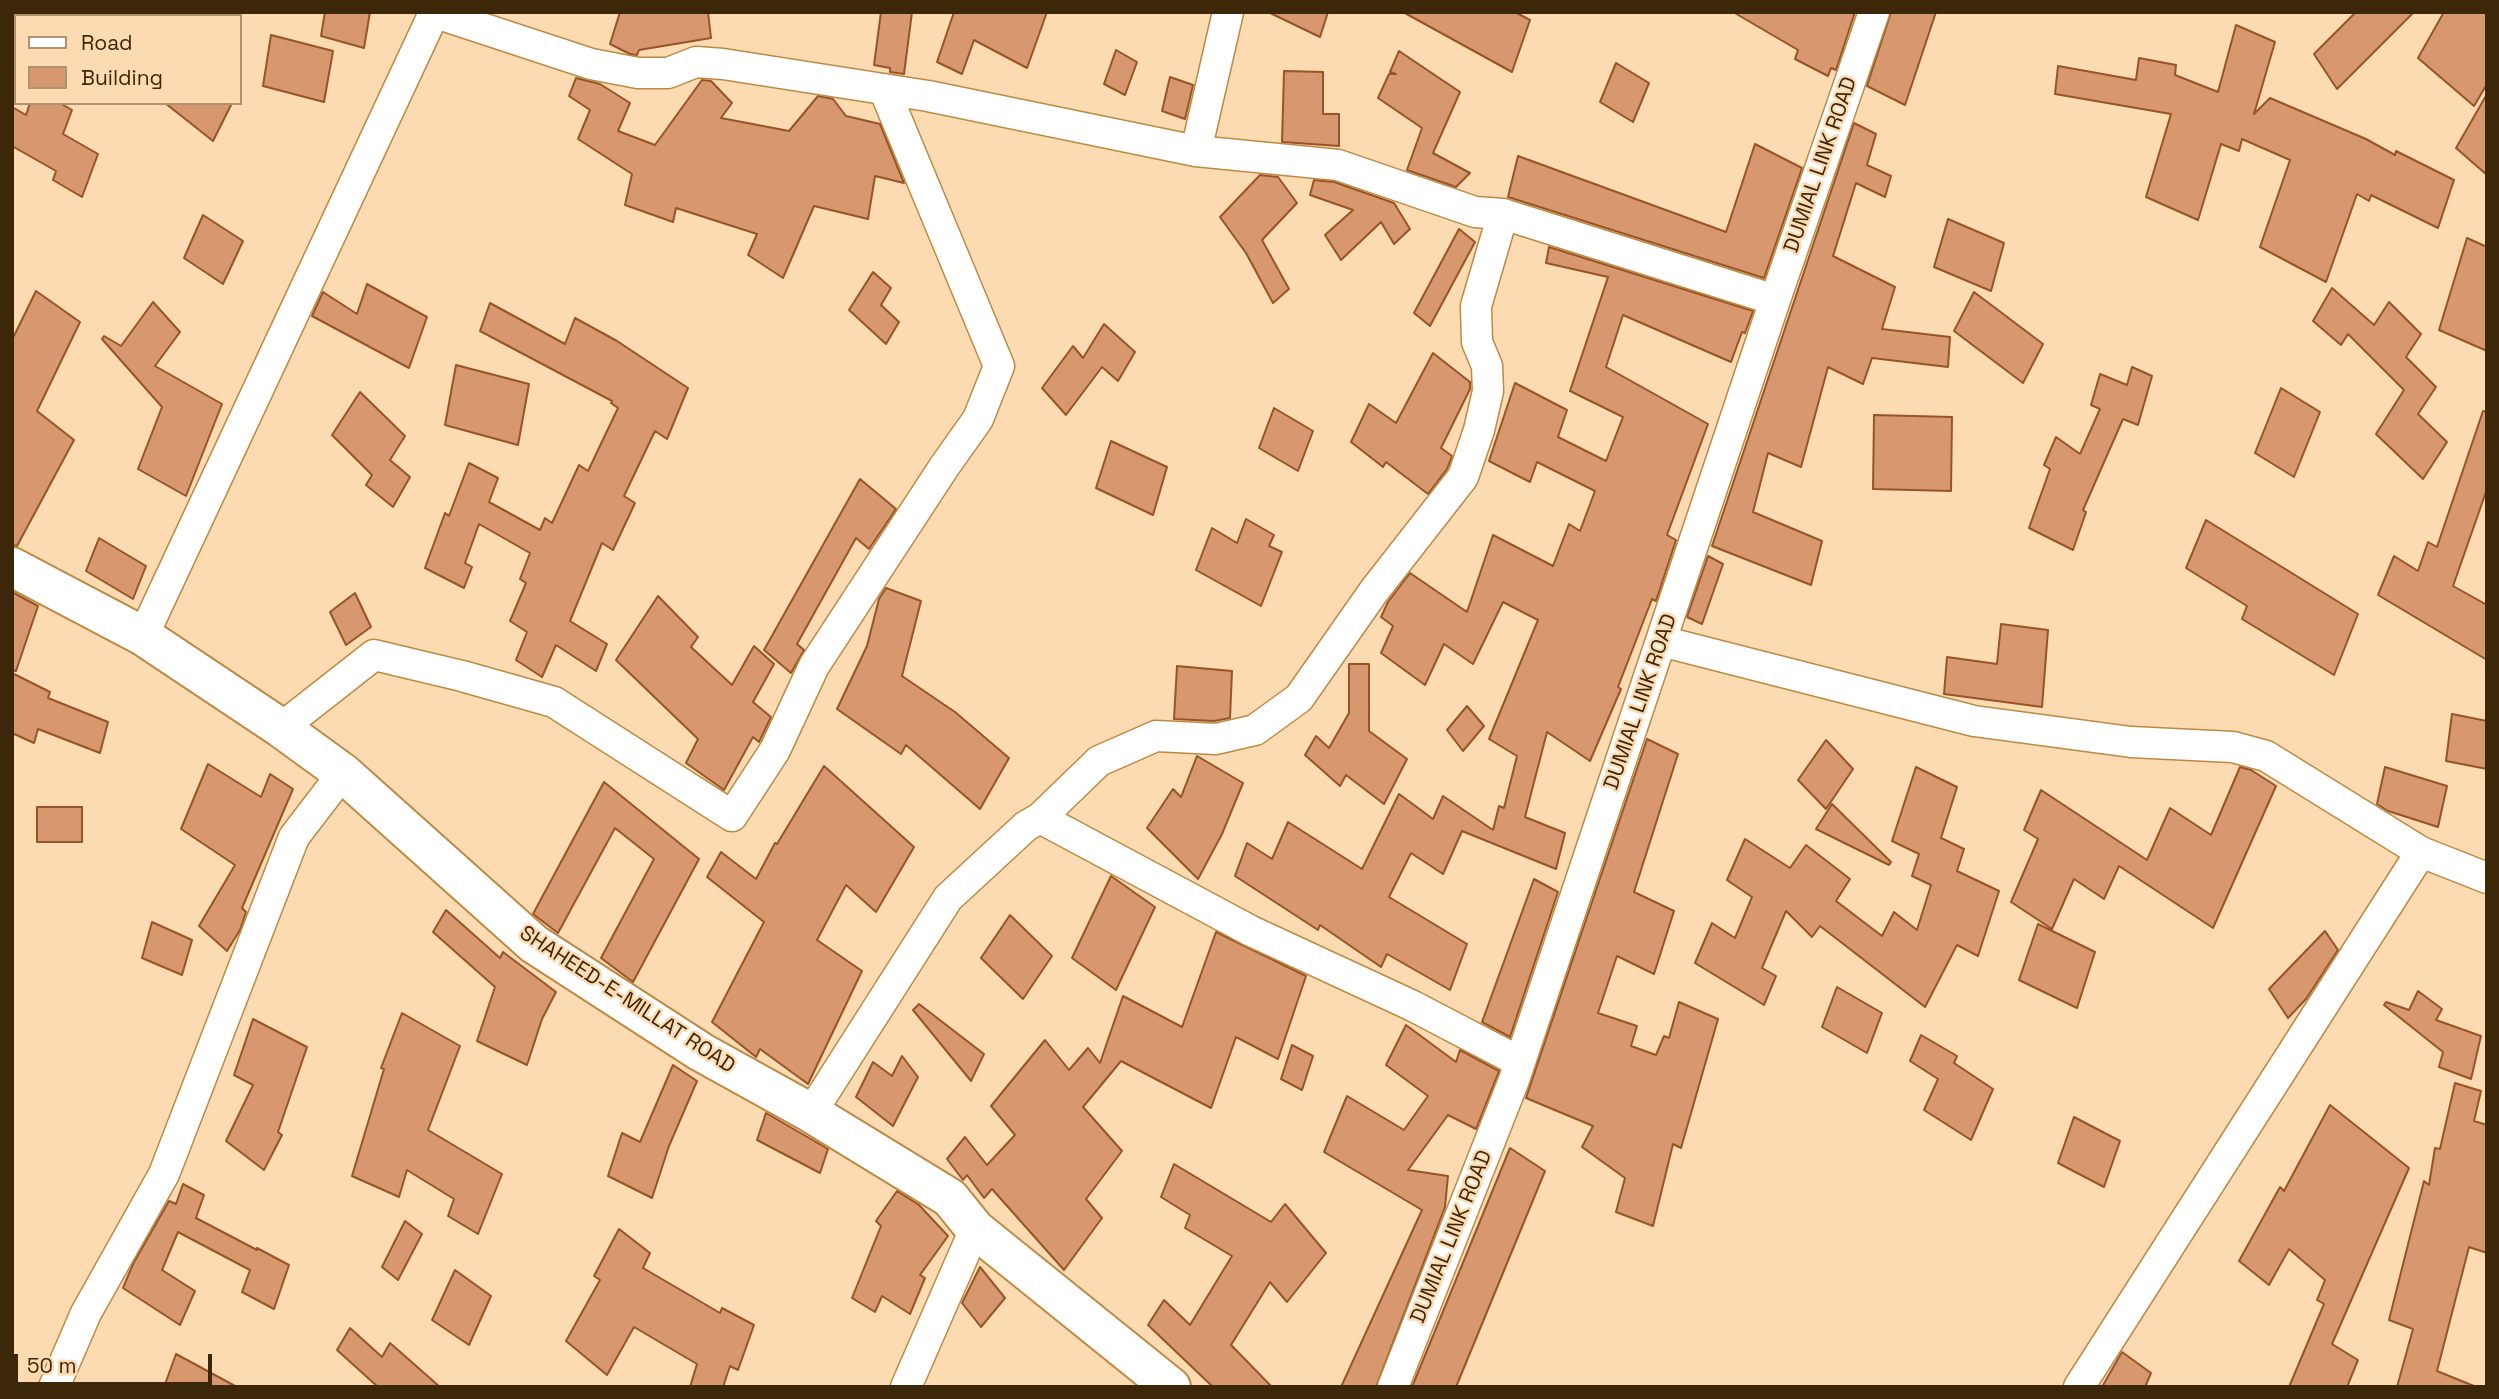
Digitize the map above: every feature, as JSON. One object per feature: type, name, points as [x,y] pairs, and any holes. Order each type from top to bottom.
[{"type":"main road","name":"SHAHEED-E-MILLAT ROAD","points":[[15,574],[144,636],[343,773],[534,944],[701,1052],[811,1113],[950,1198],[975,1229],[1171,1387]]},
{"type":"street","points":[[1196,152],[1228,12]]},
{"type":"street","name":"DUMIAL LINK ROAD","points":[[1393,1387],[1520,1062],[1774,300],[1874,12]]},
{"type":"street","points":[[144,636],[433,13],[591,64],[638,73],[668,73],[696,62],[723,64],[884,89],[1196,152],[1338,165],[1475,212],[1503,214],[1774,300]]},
{"type":"street","points":[[281,728],[374,655],[554,702],[732,816],[775,750],[814,666],[978,419],[999,366],[884,89]]},
{"type":"street","points":[[811,1113],[948,898],[1026,826],[1040,818],[1099,761],[1156,736],[1216,739],[1255,730],[1299,698],[1374,591],[1463,478],[1479,430],[1488,391],[1487,366],[1477,342],[1476,306],[1503,214]]},
{"type":"street","points":[[1661,641],[1974,722],[2132,742],[2233,747],[2266,756],[2421,852],[2487,878]]},
{"type":"street","points":[[54,1387],[86,1313],[164,1174],[294,837],[343,773]]},
{"type":"street","points":[[1040,818],[1251,931],[1413,1006],[1520,1062]]},
{"type":"street","points":[[2079,1387],[2421,852]]},
{"type":"street","points":[[905,1387],[975,1229]]},
{"type":"building","points":[[325,12],[370,12],[364,48],[321,36]]},
{"type":"building","points":[[620,12],[708,12],[711,38],[639,50],[637,55],[630,54],[610,44]]},
{"type":"building","points":[[881,12],[912,12],[904,74],[890,72],[890,68],[874,65]]},
{"type":"building","points":[[954,12],[1047,12],[1027,68],[974,40],[962,74],[937,62]]},
{"type":"building","points":[[1268,12],[1328,12],[1320,37]]},
{"type":"building","points":[[1403,12],[1515,12],[1530,20],[1512,72]]},
{"type":"building","points":[[1733,12],[1855,12],[1836,70],[1831,68],[1828,76],[1795,59],[1798,50]]},
{"type":"building","points":[[1891,12],[1936,12],[1905,105],[1867,86]]},
{"type":"building","points":[[2356,12],[2414,12],[2337,89],[2314,54]]},
{"type":"building","points":[[2444,12],[2487,12],[2487,84],[2474,106],[2418,58]]},
{"type":"building","points":[[2236,25],[2275,42],[2254,114],[2270,98],[2366,139],[2395,155],[2396,151],[2454,180],[2438,228],[2371,195],[2369,201],[2357,194],[2326,282],[2260,247],[2290,160],[2242,139],[2239,151],[2221,144],[2198,220],[2146,197],[2171,114],[2055,94],[2058,66],[2136,80],[2139,58],[2176,65],[2175,75],[2218,92]]},
{"type":"building","points":[[271,35],[333,51],[324,102],[263,86]]},
{"type":"building","points":[[1116,50],[1137,62],[1125,95],[1104,84]]},
{"type":"building","points":[[1399,51],[1460,92],[1433,153],[1470,173],[1456,187],[1407,170],[1422,128],[1378,98],[1389,74],[1396,74],[1390,72]]},
{"type":"building","points":[[1616,63],[1649,83],[1633,122],[1600,102]]},
{"type":"building","points":[[1284,71],[1323,72],[1323,114],[1339,114],[1339,146],[1282,142]]},
{"type":"building","points":[[1170,77],[1193,85],[1185,119],[1162,111]]},
{"type":"building","points":[[576,78],[600,84],[630,103],[618,131],[655,145],[702,80],[711,81],[732,103],[721,118],[789,131],[818,96],[833,99],[846,116],[880,124],[904,183],[875,176],[868,219],[814,206],[783,278],[748,255],[757,234],[676,208],[673,222],[625,205],[632,174],[578,139],[590,110],[569,96]]},
{"type":"building","points":[[2487,94],[2487,175],[2456,148]]},
{"type":"building","points":[[29,105],[63,105],[72,110],[63,134],[98,154],[82,197],[53,180],[56,171],[12,146],[12,107],[26,115]]},
{"type":"building","points":[[168,105],[231,105],[213,141]]},
{"type":"building","points":[[1854,123],[1876,134],[1867,165],[1891,176],[1885,197],[1856,183],[1833,256],[1895,287],[1882,329],[1950,337],[1948,367],[1872,358],[1863,384],[1828,367],[1801,467],[1768,453],[1753,512],[1822,541],[1811,585],[1712,546]]},
{"type":"building","points":[[1755,144],[1802,168],[1764,278],[1508,197],[1518,156],[1726,232]]},
{"type":"building","points":[[1260,175],[1278,177],[1297,203],[1262,240],[1289,289],[1273,303],[1246,253],[1220,217]]},
{"type":"building","points":[[1314,180],[1334,182],[1394,203],[1410,229],[1394,244],[1381,222],[1341,260],[1325,235],[1353,210],[1310,195]]},
{"type":"building","points":[[203,215],[243,241],[223,284],[184,258]]},
{"type":"building","points":[[1948,219],[2004,243],[1991,291],[1934,267]]},
{"type":"building","points":[[1459,229],[1475,242],[1430,326],[1414,313]]},
{"type":"building","points":[[2467,238],[2487,247],[2487,351],[2439,330]]},
{"type":"building","points":[[1549,247],[1753,311],[1731,362],[1623,315],[1606,367],[1708,424],[1667,535],[1676,540],[1656,601],[1652,599],[1618,687],[1621,689],[1590,761],[1547,732],[1525,817],[1565,833],[1556,869],[1462,831],[1443,874],[1411,853],[1389,897],[1467,944],[1450,990],[1387,954],[1381,967],[1320,925],[1318,930],[1235,876],[1247,843],[1272,859],[1288,822],[1362,869],[1399,794],[1433,819],[1443,796],[1493,830],[1499,806],[1504,808],[1517,756],[1489,739],[1538,620],[1503,602],[1473,664],[1444,644],[1425,685],[1381,653],[1393,626],[1381,617],[1388,602],[1410,573],[1467,612],[1493,535],[1553,566],[1569,524],[1580,531],[1595,491],[1537,462],[1530,482],[1489,461],[1515,383],[1567,410],[1558,437],[1606,461],[1623,417],[1570,391],[1608,277],[1546,263]]},
{"type":"building","points":[[873,272],[891,288],[881,305],[899,322],[886,344],[849,310]]},
{"type":"building","points":[[367,284],[427,317],[409,368],[312,316],[323,292],[357,314]]},
{"type":"building","points":[[2332,288],[2374,325],[2389,302],[2421,334],[2406,357],[2436,387],[2418,414],[2447,442],[2423,479],[2376,434],[2404,390],[2348,334],[2341,345],[2313,321]]},
{"type":"building","points":[[36,291],[80,322],[37,411],[74,440],[17,546],[12,545],[12,340]]},
{"type":"building","points":[[1974,292],[2043,344],[2023,383],[1954,331]]},
{"type":"building","points":[[153,302],[180,332],[155,366],[222,404],[186,496],[138,469],[162,407],[102,339],[104,336],[121,346]]},
{"type":"building","points":[[490,303],[565,344],[575,318],[617,341],[688,388],[667,439],[655,431],[624,496],[635,503],[613,550],[602,543],[570,621],[607,644],[596,671],[556,645],[542,677],[516,660],[527,632],[510,621],[526,583],[520,579],[530,553],[479,524],[465,563],[472,567],[464,588],[425,568],[445,513],[449,516],[469,463],[498,478],[489,502],[540,530],[545,518],[552,523],[579,465],[588,471],[618,408],[612,401],[480,331]]},
{"type":"building","points":[[1104,324],[1135,352],[1118,381],[1102,367],[1066,415],[1042,388],[1073,346],[1083,358]]},
{"type":"building","points":[[1433,353],[1470,382],[1470,389],[1441,448],[1452,456],[1447,469],[1428,494],[1386,462],[1383,467],[1351,442],[1369,404],[1396,423]]},
{"type":"building","points":[[456,365],[529,384],[518,445],[445,425]]},
{"type":"building","points":[[2132,367],[2152,376],[2138,425],[2123,419],[2083,510],[2086,512],[2073,550],[2029,528],[2050,469],[2044,465],[2056,437],[2080,454],[2100,409],[2091,405],[2100,374],[2127,385]]},
{"type":"building","points":[[2281,388],[2320,412],[2294,477],[2255,453]]},
{"type":"building","points":[[360,392],[405,436],[390,460],[410,477],[393,507],[366,485],[372,475],[332,435]]},
{"type":"building","points":[[1274,408],[1313,431],[1298,471],[1259,448]]},
{"type":"building","points":[[2483,411],[2487,412],[2487,489],[2453,586],[2487,605],[2487,660],[2378,595],[2394,556],[2418,571],[2428,542],[2437,547]]},
{"type":"building","points":[[1874,415],[1952,417],[1951,491],[1873,489]]},
{"type":"building","points":[[1111,441],[1167,467],[1153,515],[1096,488]]},
{"type":"building","points":[[860,479],[896,509],[869,549],[856,538],[797,644],[804,650],[791,673],[764,650]]},
{"type":"building","points":[[1246,519],[1274,535],[1269,546],[1282,552],[1261,606],[1196,570],[1212,528],[1237,543]]},
{"type":"building","points":[[2206,520],[2358,614],[2334,675],[2242,619],[2247,606],[2186,568]]},
{"type":"building","points":[[99,538],[146,566],[133,599],[86,571]]},
{"type":"building","points":[[1708,556],[1723,564],[1702,624],[1687,617]]},
{"type":"building","points":[[886,588],[921,601],[902,676],[955,712],[1009,758],[980,809],[906,745],[901,754],[837,709],[867,646],[879,599]]},
{"type":"building","points":[[12,592],[38,606],[16,671],[12,670]]},
{"type":"building","points":[[355,593],[371,627],[346,645],[330,612]]},
{"type":"building","points":[[658,596],[698,637],[691,647],[732,685],[754,646],[774,664],[753,702],[771,717],[759,742],[753,737],[724,790],[686,763],[698,739],[616,660]]},
{"type":"building","points":[[2001,624],[2048,630],[2042,707],[1944,694],[1947,657],[1997,664]]},
{"type":"building","points":[[1349,664],[1369,664],[1369,731],[1407,759],[1384,804],[1346,775],[1340,786],[1305,755],[1316,736],[1329,748],[1349,713]]},
{"type":"building","points":[[1177,666],[1232,671],[1230,718],[1214,721],[1174,719]]},
{"type":"building","points":[[12,673],[50,692],[48,698],[108,722],[100,753],[38,729],[34,743],[12,733]]},
{"type":"building","points":[[1467,706],[1484,726],[1463,751],[1447,730]]},
{"type":"building","points":[[2452,714],[2487,721],[2487,769],[2446,761]]},
{"type":"building","points":[[1647,739],[1678,754],[1634,892],[1674,911],[1654,974],[1617,956],[1598,1013],[1637,1026],[1631,1046],[1656,1055],[1664,1036],[1669,1038],[1679,1002],[1718,1019],[1681,1148],[1673,1144],[1653,1226],[1616,1212],[1625,1178],[1582,1147],[1593,1126],[1526,1098]]},
{"type":"building","points":[[1826,740],[1853,769],[1826,809],[1798,780]]},
{"type":"building","points":[[1197,756],[1243,783],[1222,834],[1198,879],[1147,828],[1173,789],[1181,797]]},
{"type":"building","points":[[208,764],[261,797],[270,774],[293,789],[242,908],[246,912],[240,930],[227,951],[199,926],[235,865],[181,829]]},
{"type":"building","points":[[824,766],[914,847],[876,912],[846,885],[817,940],[862,971],[808,1084],[760,1049],[756,1057],[712,1022],[764,922],[707,877],[721,852],[756,879],[775,843],[777,844]]},
{"type":"building","points":[[1916,767],[1957,787],[1941,838],[1964,849],[1957,871],[1999,891],[1978,956],[1957,945],[1925,1007],[1820,926],[1812,937],[1786,911],[1762,968],[1776,976],[1764,1005],[1695,963],[1712,923],[1735,938],[1752,897],[1727,880],[1745,839],[1790,868],[1806,845],[1850,879],[1836,901],[1882,936],[1894,912],[1917,930],[1931,885],[1912,876],[1919,854],[1892,841]]},
{"type":"building","points":[[2240,767],[2251,770],[2276,786],[2213,928],[2119,866],[2104,899],[2074,879],[2052,929],[2011,902],[2038,839],[2024,830],[2041,790],[2147,860],[2170,808],[2211,835]]},
{"type":"building","points":[[2385,767],[2447,786],[2438,827],[2388,811],[2377,804]]},
{"type":"building","points":[[604,782],[699,859],[633,982],[601,958],[654,859],[615,828],[558,933],[533,914]]},
{"type":"building","points":[[1832,804],[1891,862],[1889,865],[1816,829]]},
{"type":"building","points":[[37,807],[82,807],[82,842],[37,842]]},
{"type":"building","points":[[1111,876],[1155,907],[1116,990],[1072,958]]},
{"type":"building","points":[[1534,879],[1558,892],[1510,1037],[1482,1022]]},
{"type":"building","points":[[446,910],[500,958],[503,952],[556,992],[542,1019],[527,1065],[477,1041],[495,987],[433,932]]},
{"type":"building","points":[[1010,915],[1052,956],[1023,999],[981,958]]},
{"type":"building","points":[[152,922],[192,940],[182,975],[142,958]]},
{"type":"building","points":[[2038,924],[2095,952],[2077,1008],[2019,980]]},
{"type":"building","points":[[2325,931],[2338,950],[2306,999],[2288,1018],[2269,989]]},
{"type":"building","points":[[1216,932],[1306,976],[1278,1059],[1236,1037],[1211,1108],[1121,1061],[1083,1107],[1122,1151],[1086,1199],[1102,1218],[1064,1270],[992,1189],[984,1198],[967,1175],[963,1180],[947,1159],[965,1137],[987,1165],[1015,1135],[991,1106],[1045,1040],[1069,1070],[1088,1048],[1100,1063],[1123,996],[1182,1027]]},
{"type":"building","points":[[1837,987],[1882,1013],[1867,1053],[1822,1027]]},
{"type":"building","points":[[2418,991],[2442,1009],[2436,1020],[2481,1036],[2471,1079],[2439,1067],[2443,1052],[2384,1005],[2386,1002],[2409,1010]]},
{"type":"building","points":[[919,1004],[984,1054],[971,1081],[913,1010]]},
{"type":"building","points":[[402,1013],[460,1046],[428,1130],[502,1174],[478,1234],[448,1216],[454,1199],[407,1170],[399,1197],[352,1176],[384,1069],[381,1068]]},
{"type":"building","points":[[253,1019],[307,1047],[278,1132],[282,1135],[264,1170],[226,1141],[253,1085],[234,1075]]},
{"type":"building","points":[[1406,1025],[1456,1062],[1460,1050],[1499,1071],[1476,1129],[1448,1115],[1408,1170],[1448,1176],[1445,1207],[1376,1387],[1341,1387],[1422,1210],[1324,1152],[1347,1096],[1404,1130],[1428,1096],[1386,1065]]},
{"type":"building","points":[[1921,1035],[1957,1056],[1954,1063],[1993,1089],[1971,1140],[1924,1110],[1938,1079],[1910,1061]]},
{"type":"building","points":[[1292,1045],[1313,1056],[1302,1090],[1281,1079]]},
{"type":"building","points":[[902,1056],[918,1077],[893,1126],[856,1097],[873,1062],[892,1076]]},
{"type":"building","points":[[673,1065],[697,1081],[669,1146],[652,1198],[608,1176],[622,1133],[640,1142]]},
{"type":"building","points":[[2455,1083],[2481,1091],[2474,1121],[2487,1125],[2487,1253],[2469,1247],[2437,1371],[2474,1386],[2397,1387],[2413,1329],[2389,1320],[2424,1181],[2429,1185],[2435,1148],[2440,1149]]},
{"type":"building","points":[[2330,1105],[2409,1168],[2332,1344],[2358,1360],[2347,1387],[2289,1387],[2324,1304],[2317,1300],[2325,1280],[2289,1249],[2269,1285],[2239,1261],[2280,1187],[2284,1191]]},
{"type":"building","points":[[766,1113],[828,1149],[820,1173],[757,1140]]},
{"type":"building","points":[[2074,1117],[2120,1141],[2104,1187],[2058,1163]]},
{"type":"building","points":[[1510,1148],[1545,1171],[1456,1387],[1412,1387]]},
{"type":"building","points":[[1174,1164],[1271,1222],[1285,1204],[1326,1253],[1287,1302],[1270,1282],[1231,1345],[1272,1387],[1213,1387],[1148,1325],[1164,1300],[1190,1325],[1232,1256],[1185,1228],[1190,1215],[1161,1197]]},
{"type":"building","points":[[183,1184],[204,1195],[196,1218],[289,1265],[274,1309],[242,1292],[250,1270],[178,1232],[162,1270],[195,1291],[180,1325],[123,1288],[133,1264],[169,1201],[176,1204]]},
{"type":"building","points":[[897,1191],[919,1205],[948,1236],[920,1275],[925,1278],[910,1314],[882,1296],[875,1312],[852,1298],[881,1226],[876,1221]]},
{"type":"building","points":[[405,1221],[422,1234],[398,1280],[382,1267]]},
{"type":"building","points":[[619,1229],[650,1253],[643,1268],[720,1313],[722,1308],[754,1325],[738,1370],[730,1366],[723,1387],[690,1387],[697,1364],[634,1327],[607,1375],[566,1341],[600,1280],[594,1276]]},
{"type":"building","points":[[980,1267],[1005,1298],[981,1327],[962,1303]]},
{"type":"building","points":[[455,1270],[491,1296],[469,1345],[432,1320]]},
{"type":"building","points":[[350,1328],[382,1357],[390,1343],[440,1387],[378,1387],[337,1350]]},
{"type":"building","points":[[2122,1352],[2151,1373],[2145,1387],[2102,1387]]},
{"type":"building","points":[[176,1354],[237,1387],[164,1387]]}]
